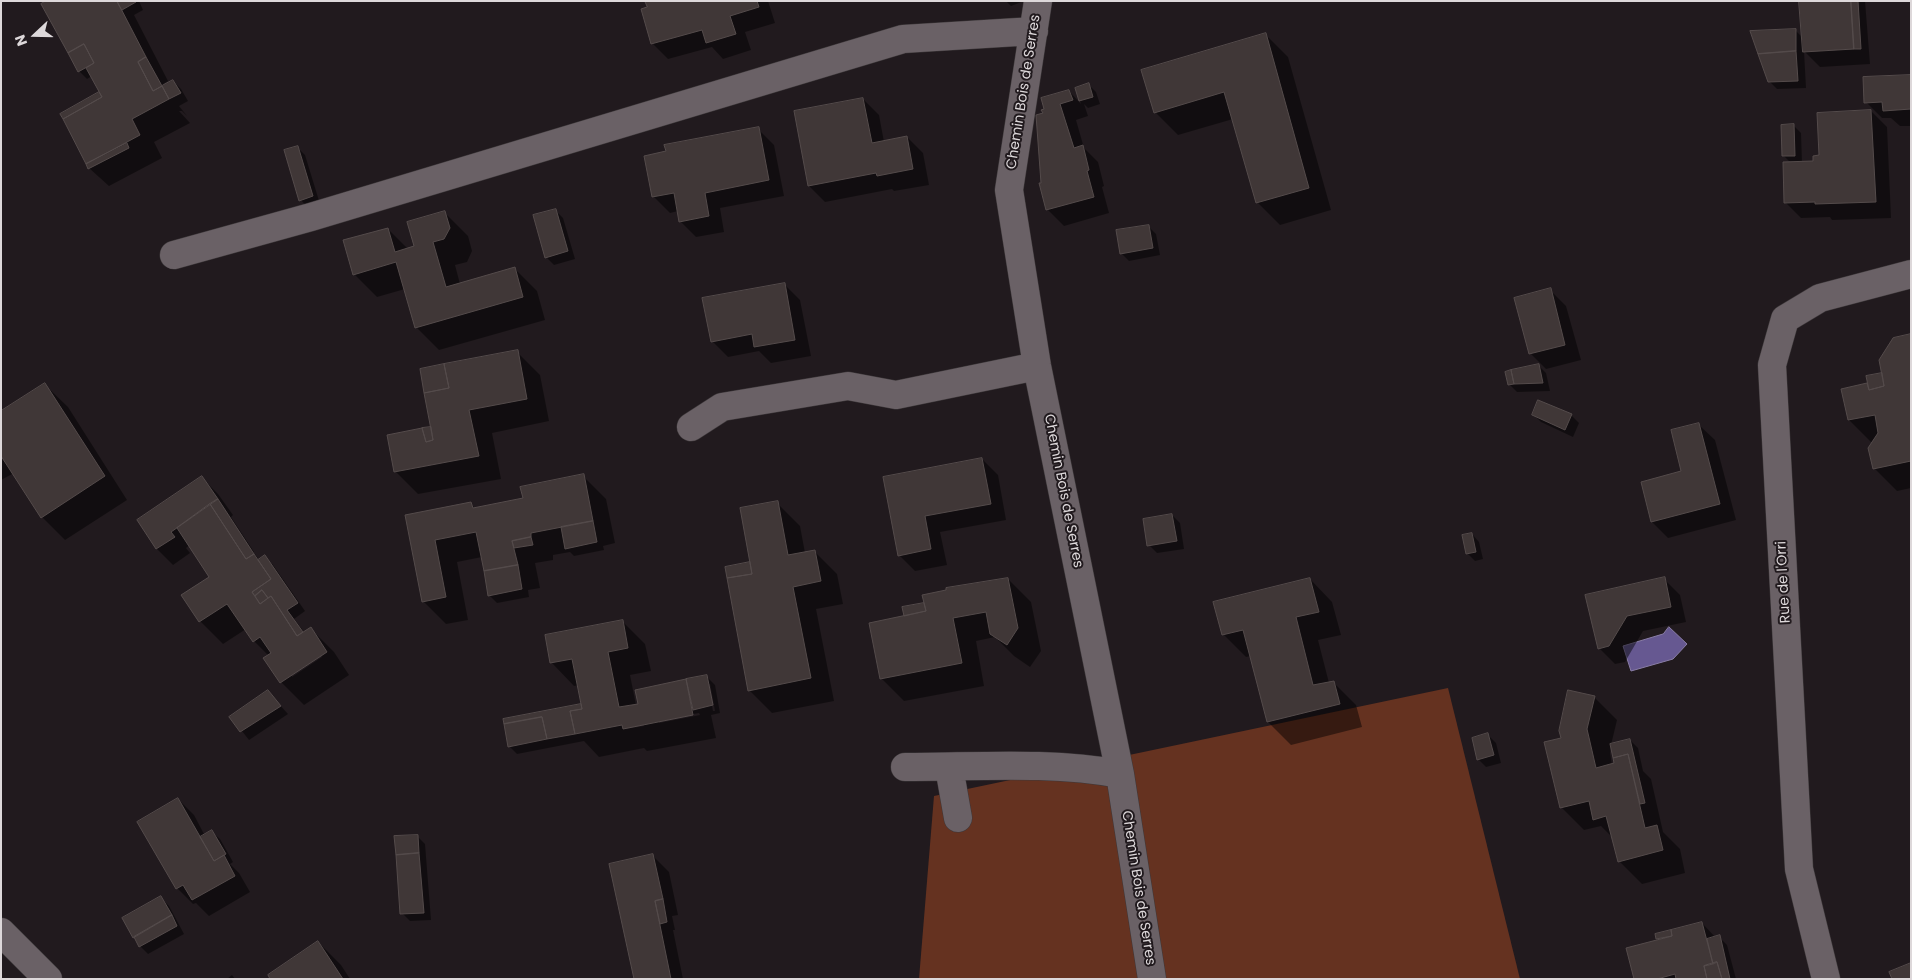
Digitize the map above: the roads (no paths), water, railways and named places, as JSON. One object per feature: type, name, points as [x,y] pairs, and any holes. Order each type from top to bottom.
[{"type":"street","name":"Chemin Bois de Serres","points":[[1038,1],[1009,190],[1037,366],[1120,774],[1152,979]]},
{"type":"street","points":[[174,255],[311,218],[903,38],[1034,30]]},
{"type":"street","name":"Rue de l'Orri","points":[[1826,979],[1799,868],[1772,365],[1785,319],[1820,298],[1911,274]]},
{"type":"street","points":[[691,427],[722,408],[848,386],[896,395],[1037,366]]},
{"type":"street","points":[[905,767],[1046,766],[1099,770],[1120,774]]},
{"type":"street","points":[[949,767],[958,818]]},
{"type":"street","points":[[1,932],[48,979]]}]
